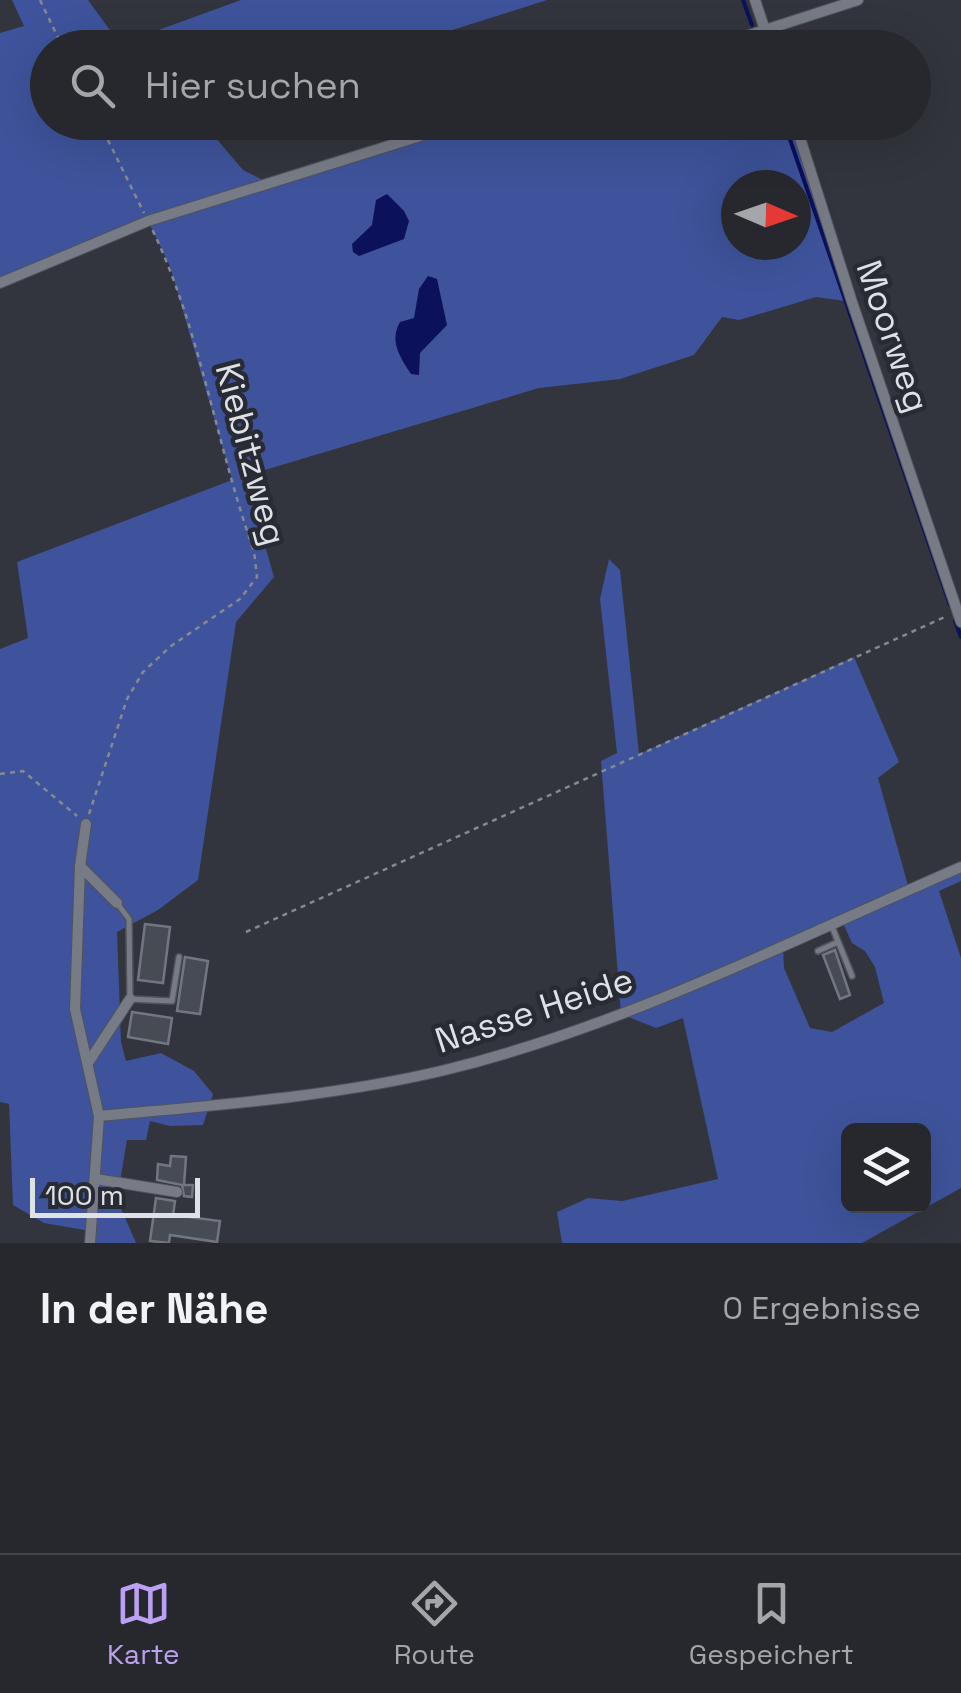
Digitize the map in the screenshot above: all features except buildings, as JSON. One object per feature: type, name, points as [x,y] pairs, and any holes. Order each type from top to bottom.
[{"type":"street","points":[[755,0],[765,30],[858,0]]},
{"type":"street","points":[[0,282],[148,221],[408,140]]},
{"type":"street","name":"Moorweg","points":[[800,140],[959,617]]},
{"type":"street","points":[[86,824],[80,866],[75,1009],[99,1116],[90,1243]]},
{"type":"street","points":[[80,866],[117,903]]},
{"type":"street","name":"Nasse Heide","points":[[99,1116],[342,1092],[446,1070],[621,1014],[961,867]]},
{"type":"street","points":[[88,1064],[130,999]]},
{"type":"street","points":[[96,1179],[176,1192]]},
{"type":"lane","points":[[117,903],[129,920],[130,999],[172,1001],[179,957]]},
{"type":"lane","points":[[830,924],[852,976]]},
{"type":"lane","points":[[818,951],[838,942]]},
{"type":"path","points":[[40,0],[54,30]]},
{"type":"path","points":[[109,140],[148,221]]},
{"type":"path","name":"Kiebitzweg","points":[[86,824],[127,699],[143,672],[171,646],[240,599],[257,577],[254,551],[200,362],[170,266],[148,221]]},
{"type":"path","points":[[246,932],[959,617]]},
{"type":"path","points":[[0,774],[23,772],[86,824]]},
{"type":"shaded area","points":[[12,0],[88,0],[110,30],[30,30],[30,140],[217,140],[243,170],[271,184],[411,140],[800,140],[810,170],[721,170],[721,260],[811,260],[811,173],[852,302],[816,297],[739,320],[722,317],[694,355],[620,379],[539,388],[245,476],[274,577],[236,622],[198,880],[158,910],[117,932],[121,1042],[126,1061],[161,1053],[194,1071],[213,1094],[203,1125],[170,1126],[150,1121],[146,1140],[127,1140],[117,1199],[136,1243],[90,1243],[90,1231],[44,1223],[13,1205],[9,1104],[0,1102],[0,649],[28,638],[17,562],[232,480],[170,266],[148,221],[0,283],[0,33],[24,26]]},
{"type":"shaded area","points":[[241,0],[547,0],[453,30],[158,30]]},
{"type":"shaded area","points":[[387,194],[409,221],[404,239],[359,256],[353,252],[352,244],[372,225],[376,200]]},
{"type":"shaded area","points":[[428,276],[437,279],[447,325],[420,353],[419,375],[411,374],[400,355],[397,329],[400,322],[414,318],[419,289]]},
{"type":"shaded area","points":[[609,559],[620,570],[639,754],[854,657],[899,762],[878,778],[909,889],[961,867],[961,881],[939,891],[961,958],[961,1188],[931,1205],[931,1123],[841,1123],[841,1213],[916,1213],[862,1243],[562,1243],[557,1212],[588,1198],[622,1201],[718,1179],[683,1018],[656,1028],[621,1014],[601,761],[617,753],[600,599]],"holes":[[[841,919],[852,943],[865,951],[875,967],[884,1003],[832,1032],[810,1028],[784,968],[783,945]]]},
{"type":"waterway","points":[[743,0],[752,25]]},
{"type":"waterway","points":[[790,140],[950,605]]},
{"type":"waterway","points":[[955,621],[961,637]]}]
